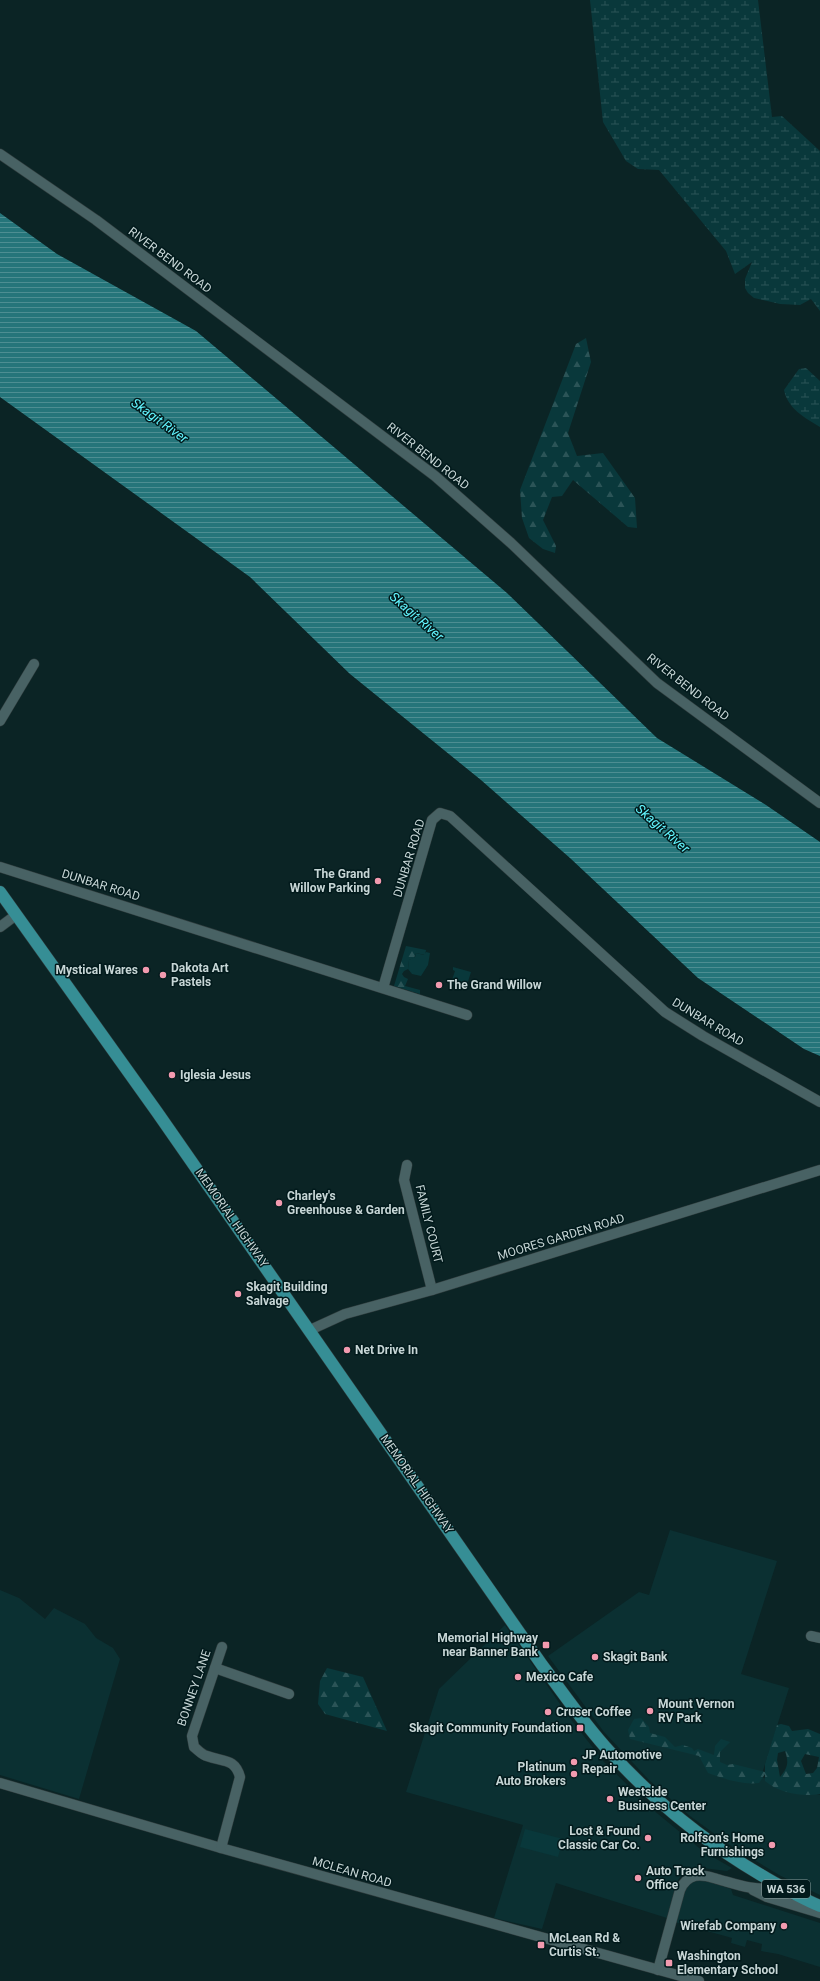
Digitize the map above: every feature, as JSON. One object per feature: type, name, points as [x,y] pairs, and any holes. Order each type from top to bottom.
[{"type":"main road","name":"MEMORIAL HIGHWAY","points":[[0,892],[162,1118],[542,1665],[580,1717],[609,1752],[652,1796],[683,1822],[720,1849],[777,1884]]},
{"type":"main road","name":"WA 536","points":[[777,1884],[820,1906]]},
{"type":"street","name":"RIVER BEND ROAD","points":[[0,154],[96,220],[435,476],[511,543],[657,683],[820,803]]},
{"type":"street","points":[[0,721],[34,664]]},
{"type":"street","name":"DUNBAR ROAD","points":[[0,867],[383,988],[432,820],[440,813],[450,816],[665,1012],[703,1036],[820,1102]]},
{"type":"street","points":[[0,926],[16,915]]},
{"type":"street","points":[[383,988],[467,1015]]},
{"type":"street","name":"FAMILY COURT","points":[[407,1165],[404,1180],[432,1290]]},
{"type":"street","name":"MOORES GARDEN ROAD","points":[[310,1330],[345,1314],[432,1290],[820,1170]]},
{"type":"street","name":"BONNEY LANE","points":[[221,1848],[240,1777],[234,1764],[206,1756],[194,1747],[192,1736],[222,1648]]},
{"type":"street","points":[[215,1668],[289,1694]]},
{"type":"street","name":"MCLEAN ROAD","points":[[0,1783],[221,1848],[699,1981]]},
{"type":"street","points":[[658,1970],[680,1890],[684,1882],[690,1878],[704,1876],[749,1888],[767,1897],[820,1913]]},
{"type":"street","points":[[749,1888],[768,1889],[773,1888],[777,1884]]},
{"type":"shaded area","points":[[670,1530],[777,1561],[741,1674],[789,1688],[761,1777],[820,1795],[820,1895],[781,1876],[734,1848],[690,1816],[649,1780],[604,1732],[548,1656],[639,1592],[649,1595]]},
{"type":"shaded area","points":[[0,1590],[19,1598],[45,1619],[54,1608],[85,1624],[96,1638],[113,1648],[120,1659],[79,1799],[0,1775]]},
{"type":"shaded area","points":[[505,1625],[569,1717],[604,1762],[652,1809],[704,1852],[732,1868],[727,1871],[695,1867],[682,1874],[678,1880],[667,1918],[556,1883],[542,1929],[494,1918],[523,1825],[406,1792],[439,1689]]},
{"type":"shaded area","points":[[693,1880],[705,1880],[731,1889],[733,1895],[820,1923],[820,1967],[778,1954],[761,1951],[762,1944],[747,1940],[745,1947],[731,1943],[732,1938],[675,1922],[685,1889]]},
{"type":"green space","points":[[590,0],[758,0],[772,117],[782,116],[820,151],[820,311],[811,299],[800,305],[780,304],[754,298],[745,288],[745,279],[752,262],[735,274],[726,251],[659,170],[638,169],[626,161],[603,122]]},
{"type":"green space","points":[[586,338],[591,362],[568,433],[577,456],[603,453],[635,498],[637,528],[628,527],[573,480],[562,496],[552,497],[543,520],[556,546],[555,553],[543,549],[529,538],[522,518],[520,490],[576,344]]},
{"type":"green space","points":[[806,368],[820,381],[820,427],[793,408],[786,397],[784,390],[799,369]]},
{"type":"green space","points":[[406,946],[426,950],[425,955],[416,953],[414,958],[409,960],[408,969],[402,974],[408,979],[405,986],[420,990],[420,994],[394,986]]},
{"type":"green space","points":[[426,952],[430,953],[428,965],[421,976],[412,974],[408,969],[409,960],[415,957],[416,953],[424,955]]},
{"type":"green space","points":[[453,967],[471,972],[466,988],[451,983],[455,971],[453,970]]},
{"type":"green space","points":[[327,1668],[363,1677],[387,1731],[325,1714],[318,1704],[320,1681]]},
{"type":"green space","points":[[641,1718],[649,1727],[650,1733],[665,1737],[675,1747],[683,1745],[692,1748],[694,1751],[698,1749],[714,1755],[715,1746],[721,1739],[730,1742],[720,1752],[720,1762],[727,1765],[733,1764],[765,1772],[765,1764],[777,1725],[781,1724],[789,1726],[792,1731],[808,1729],[820,1734],[820,1794],[805,1795],[777,1789],[765,1781],[765,1774],[759,1783],[746,1783],[708,1773],[699,1756],[630,1739],[628,1730],[634,1719]],"holes":[[[785,1751],[787,1765],[785,1771],[780,1777],[777,1760],[778,1753]],[[805,1754],[819,1757],[817,1768],[813,1773],[806,1774],[801,1761]]]},
{"type":"green space","points":[[525,1829],[563,1839],[558,1857],[520,1847]]},
{"type":"water","name":"Skagit River","points":[[0,213],[57,254],[196,331],[507,593],[657,738],[766,805],[820,842],[820,1056],[804,1049],[698,978],[570,858],[481,780],[350,674],[250,577],[0,397]]},
{"type":"place","name":"The Grand Willow Parking","points":[[378,881]]},
{"type":"place","name":"Mystical Wares","points":[[146,970]]},
{"type":"place","name":"Dakota Art Pastels","points":[[163,975]]},
{"type":"place","name":"The Grand Willow","points":[[439,985]]},
{"type":"place","name":"Iglesia Jesus","points":[[172,1075]]},
{"type":"place","name":"Charley's Greenhouse & Garden","points":[[279,1203]]},
{"type":"place","name":"Skagit Building Salvage","points":[[238,1294]]},
{"type":"place","name":"Net Drive In","points":[[347,1350]]},
{"type":"place","name":"Memorial Highway near Banner Bank","points":[[546,1645]]},
{"type":"place","name":"Skagit Bank","points":[[595,1657]]},
{"type":"place","name":"Mexico Cafe","points":[[518,1677]]},
{"type":"place","name":"Mount Vernon RV Park","points":[[650,1711]]},
{"type":"place","name":"Cruser Coffee","points":[[548,1712]]},
{"type":"place","name":"Skagit Community Foundation","points":[[580,1728]]},
{"type":"place","name":"JP Automotive Repair","points":[[574,1762]]},
{"type":"place","name":"Platinum Auto Brokers","points":[[574,1774]]},
{"type":"place","name":"Westside Business Center","points":[[610,1799]]},
{"type":"place","name":"Lost & Found Classic Car Co.","points":[[648,1838]]},
{"type":"place","name":"Rolfson’s Home Furnishings","points":[[772,1845]]},
{"type":"place","name":"Auto Track Office","points":[[638,1878]]},
{"type":"place","name":"Wirefab Company","points":[[784,1926]]},
{"type":"place","name":"McLean Rd & Curtis St.","points":[[541,1945]]},
{"type":"place","name":"Washington Elementary School","points":[[669,1963]]}]
